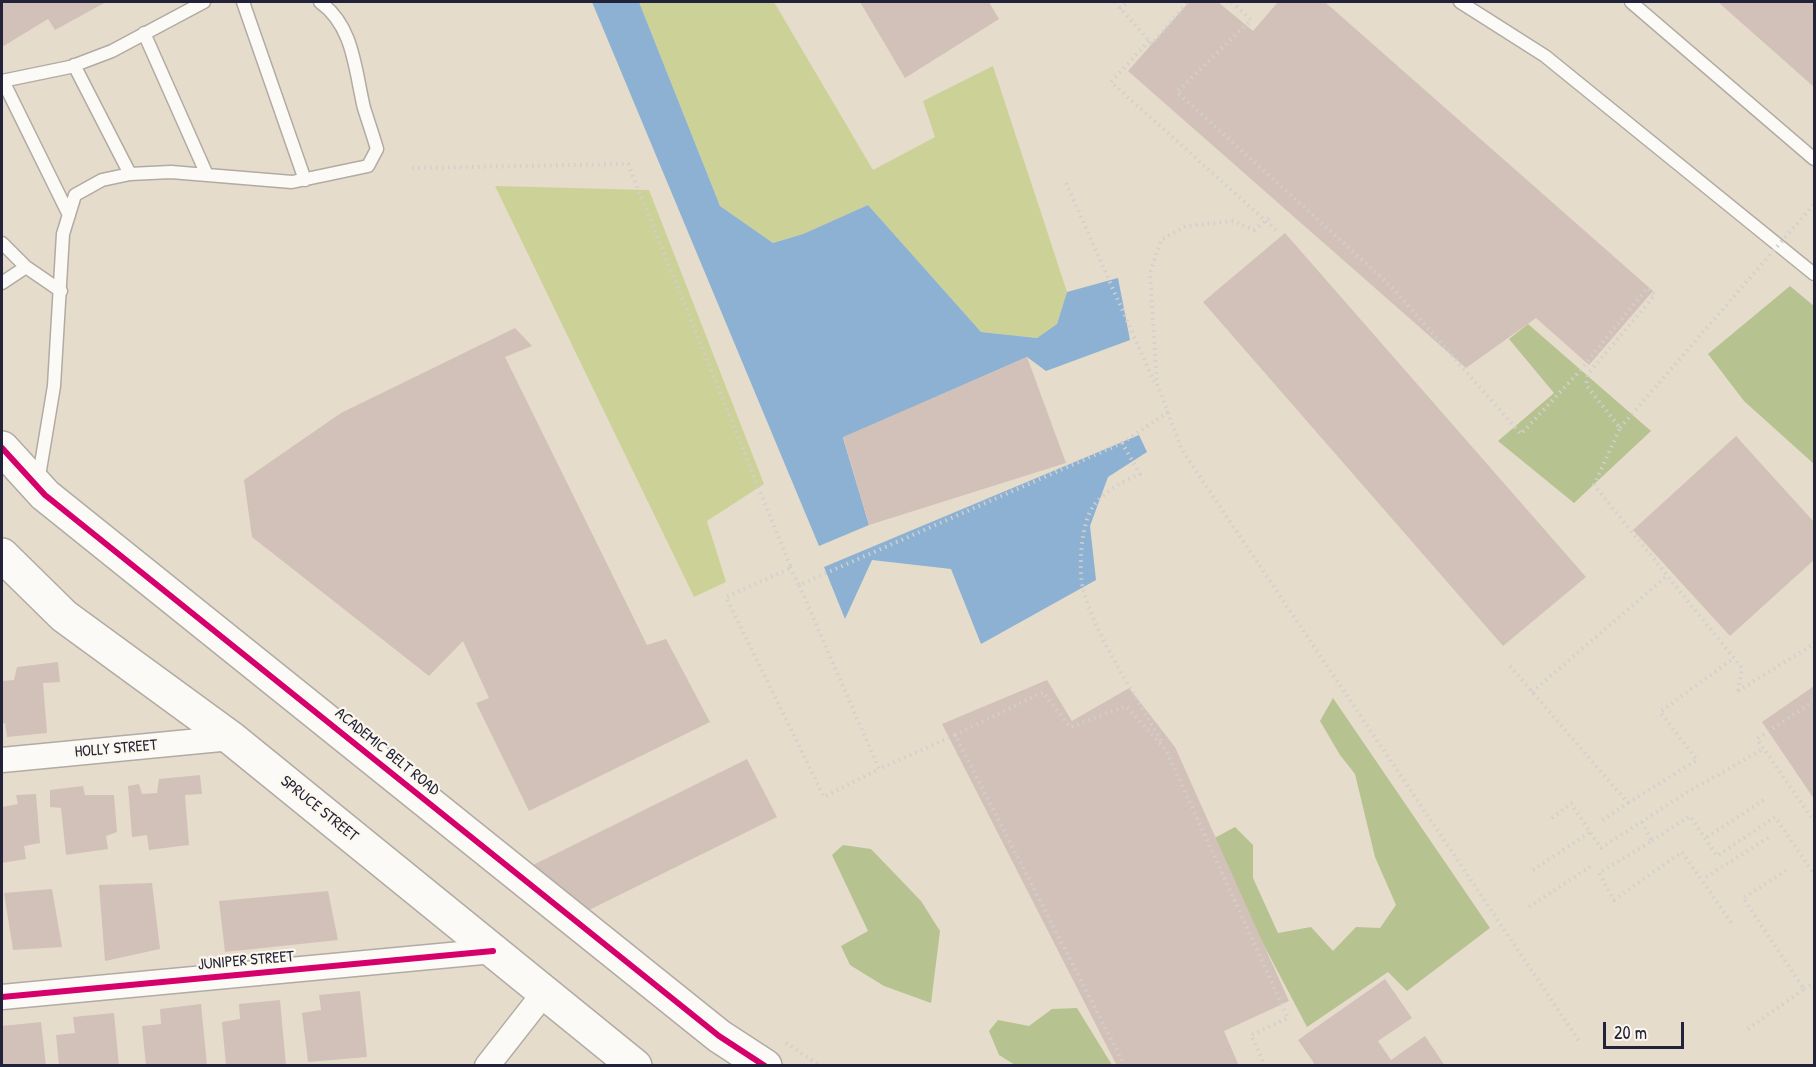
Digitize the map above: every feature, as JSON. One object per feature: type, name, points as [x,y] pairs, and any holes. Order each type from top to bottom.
[{"type":"street","name":"ACADEMIC BELT ROAD","points":[[2,448],[38,487],[719,1036],[765,1065]]},
{"type":"street","name":"ACADEMIC BELT ROAD","points":[[2,479],[39,516],[723,1065]]},
{"type":"street","name":"SPRUCE STREET","points":[[2,555],[64,616],[231,738],[635,1065]]},
{"type":"street","name":"HOLLY STREET","points":[[2,760],[231,738]]},
{"type":"street","name":"JUNIPER STREET","points":[[2,997],[493,951]]},
{"type":"street","points":[[487,1065],[544,992]]},
{"type":"lane","points":[[69,214],[2,81],[75,65],[111,51],[204,2]]},
{"type":"lane","points":[[243,2],[305,180]]},
{"type":"lane","points":[[38,487],[54,386],[63,234],[75,195],[102,180],[130,174],[171,172],[292,182],[368,166],[377,148],[364,107],[350,40],[327,6],[320,2]]},
{"type":"lane","points":[[1460,2],[1545,56],[1815,274]]},
{"type":"lane","points":[[1631,2],[1815,159]]},
{"type":"lane","points":[[144,33],[207,175]]},
{"type":"lane","points":[[75,65],[130,174]]},
{"type":"lane","points":[[2,243],[26,267],[61,291]]},
{"type":"lane","points":[[2,283],[26,267]]},
{"type":"path","points":[[1115,2],[1152,44],[1188,2]]},
{"type":"path","points":[[1120,9],[1128,2]]},
{"type":"path","points":[[1232,2],[1251,20],[1177,92],[1391,286],[1521,434],[1578,374],[1647,288],[1655,295],[1588,374],[1586,385],[1620,428]]},
{"type":"path","points":[[1149,41],[1111,82],[1277,231]]},
{"type":"path","points":[[412,168],[628,164],[790,567],[879,769]]},
{"type":"path","points":[[1066,183],[1168,414]]},
{"type":"path","points":[[1815,204],[1620,428],[1594,485],[1742,668],[1738,691],[1815,644]]},
{"type":"path","points":[[1269,219],[1254,231],[1233,221],[1186,226],[1161,240],[1150,273],[1157,384],[1168,414],[1182,450],[1580,1041]]},
{"type":"path","points":[[799,585],[1122,443],[1168,414]]},
{"type":"path","points":[[1122,443],[1140,474],[1124,480],[1094,505],[1081,543],[1082,587],[1097,625],[1166,750],[1288,1018],[1251,1035],[1265,1065]]},
{"type":"path","points":[[790,567],[726,597],[824,797],[1043,692],[1070,727],[1126,706],[1166,750]]},
{"type":"path","points":[[1532,692],[1667,576]]},
{"type":"path","points":[[1600,822],[1697,760],[1660,712],[1734,658]]},
{"type":"path","points":[[1510,666],[1628,803]]},
{"type":"path","points":[[1815,701],[1757,739],[1815,821]]},
{"type":"path","points":[[955,735],[1125,1065]]},
{"type":"path","points":[[1574,808],[1600,848],[1686,793],[1763,749]]},
{"type":"path","points":[[1707,837],[1767,798]]},
{"type":"path","points":[[1552,818],[1573,802]]},
{"type":"path","points":[[1733,925],[1683,852],[1614,900],[1599,873],[1690,816],[1717,856],[1775,817],[1815,874]]},
{"type":"path","points":[[1642,822],[1652,841]]},
{"type":"path","points":[[1533,870],[1590,832]]},
{"type":"path","points":[[1706,877],[1768,838]]},
{"type":"path","points":[[1529,908],[1591,866]]},
{"type":"path","points":[[1786,870],[1743,898],[1804,989]]},
{"type":"path","points":[[1748,1029],[1815,983]]},
{"type":"green space","points":[[639,2],[774,2],[873,170],[935,137],[923,101],[993,66],[1067,292],[1057,324],[1037,338],[981,332],[868,205],[803,234],[773,243],[720,206]]},
{"type":"green space","points":[[495,186],[649,190],[764,484],[707,521],[726,582],[694,597]]},
{"type":"green space","points":[[1790,286],[1814,306],[1814,464],[1744,401],[1708,354]]},
{"type":"green space","points":[[1528,324],[1651,431],[1574,503],[1498,441],[1554,393],[1509,339]]},
{"type":"green space","points":[[1333,698],[1490,928],[1407,991],[1388,972],[1307,1027],[1209,841],[1235,827],[1253,845],[1253,878],[1278,933],[1311,927],[1333,951],[1356,927],[1380,928],[1396,905],[1375,857],[1355,774],[1340,755],[1320,721]]},
{"type":"green space","points":[[843,845],[871,849],[921,901],[940,931],[931,1003],[884,986],[850,965],[841,946],[868,931],[832,855]]},
{"type":"green space","points":[[1077,1008],[1112,1065],[1015,1065],[999,1055],[989,1031],[998,1020],[1029,1026],[1052,1009]]},
{"type":"water","points":[[592,2],[639,2],[720,206],[773,243],[803,234],[868,205],[981,332],[1037,338],[1057,324],[1067,292],[1118,278],[1130,340],[1046,371],[1027,357],[843,438],[869,525],[819,546]]},
{"type":"water","points":[[1139,435],[1147,452],[1108,477],[1090,526],[1096,580],[981,644],[951,569],[872,560],[845,619],[824,567]]},
{"type":"building","points":[[2,2],[106,2],[55,30],[48,19],[2,47]]},
{"type":"building","points":[[860,2],[989,2],[999,19],[905,78]]},
{"type":"building","points":[[1189,2],[1218,2],[1253,31],[1278,2],[1325,2],[1653,291],[1589,365],[1536,318],[1466,368],[1128,71]]},
{"type":"building","points":[[1718,2],[1814,2],[1814,87]]},
{"type":"building","points":[[1285,233],[1586,577],[1503,646],[1203,302]]},
{"type":"building","points":[[515,328],[532,346],[505,357],[647,645],[666,639],[710,722],[529,811],[476,703],[489,698],[463,641],[429,676],[252,537],[244,480],[341,413]]},
{"type":"building","points":[[1027,357],[1066,463],[869,525],[843,437]]},
{"type":"building","points":[[1736,436],[1814,522],[1814,560],[1730,636],[1633,530]]},
{"type":"building","points":[[58,662],[60,682],[43,683],[47,733],[7,737],[5,723],[2,724],[2,681],[14,680],[17,667]]},
{"type":"building","points":[[1047,680],[1072,721],[1129,688],[1175,747],[1289,1001],[1224,1031],[1239,1066],[1117,1066],[942,724]]},
{"type":"building","points":[[1814,686],[1814,799],[1762,722]]},
{"type":"building","points":[[747,759],[777,817],[585,912],[525,869]]},
{"type":"building","points":[[200,775],[202,794],[185,795],[189,845],[149,850],[147,835],[132,837],[128,786],[139,784],[142,794],[157,793],[159,779]]},
{"type":"building","points":[[83,786],[85,795],[114,795],[117,832],[106,836],[108,849],[66,855],[61,808],[50,807],[50,790]]},
{"type":"building","points":[[36,794],[40,843],[24,846],[26,859],[2,863],[2,807],[18,804],[16,795]]},
{"type":"building","points":[[152,883],[160,949],[105,961],[99,885]]},
{"type":"building","points":[[52,889],[62,947],[13,950],[4,893]]},
{"type":"building","points":[[328,891],[338,940],[225,952],[219,901]]},
{"type":"building","points":[[1385,979],[1412,1018],[1378,1041],[1391,1060],[1425,1036],[1445,1066],[1311,1066],[1314,1063],[1298,1040]]},
{"type":"building","points":[[360,991],[367,1057],[308,1062],[302,1013],[321,1010],[319,995]]},
{"type":"building","points":[[280,1000],[286,1066],[226,1066],[222,1022],[240,1019],[239,1004]]},
{"type":"building","points":[[201,1004],[207,1066],[146,1066],[142,1026],[161,1024],[160,1009]]},
{"type":"building","points":[[114,1013],[119,1066],[59,1066],[56,1035],[75,1033],[73,1017]]},
{"type":"building","points":[[41,1022],[46,1066],[2,1066],[2,1026]]},
{"type":"cycle path","points":[[2,448],[45,495],[719,1036],[765,1066]]},
{"type":"cycle path","points":[[2,997],[493,951]]}]
